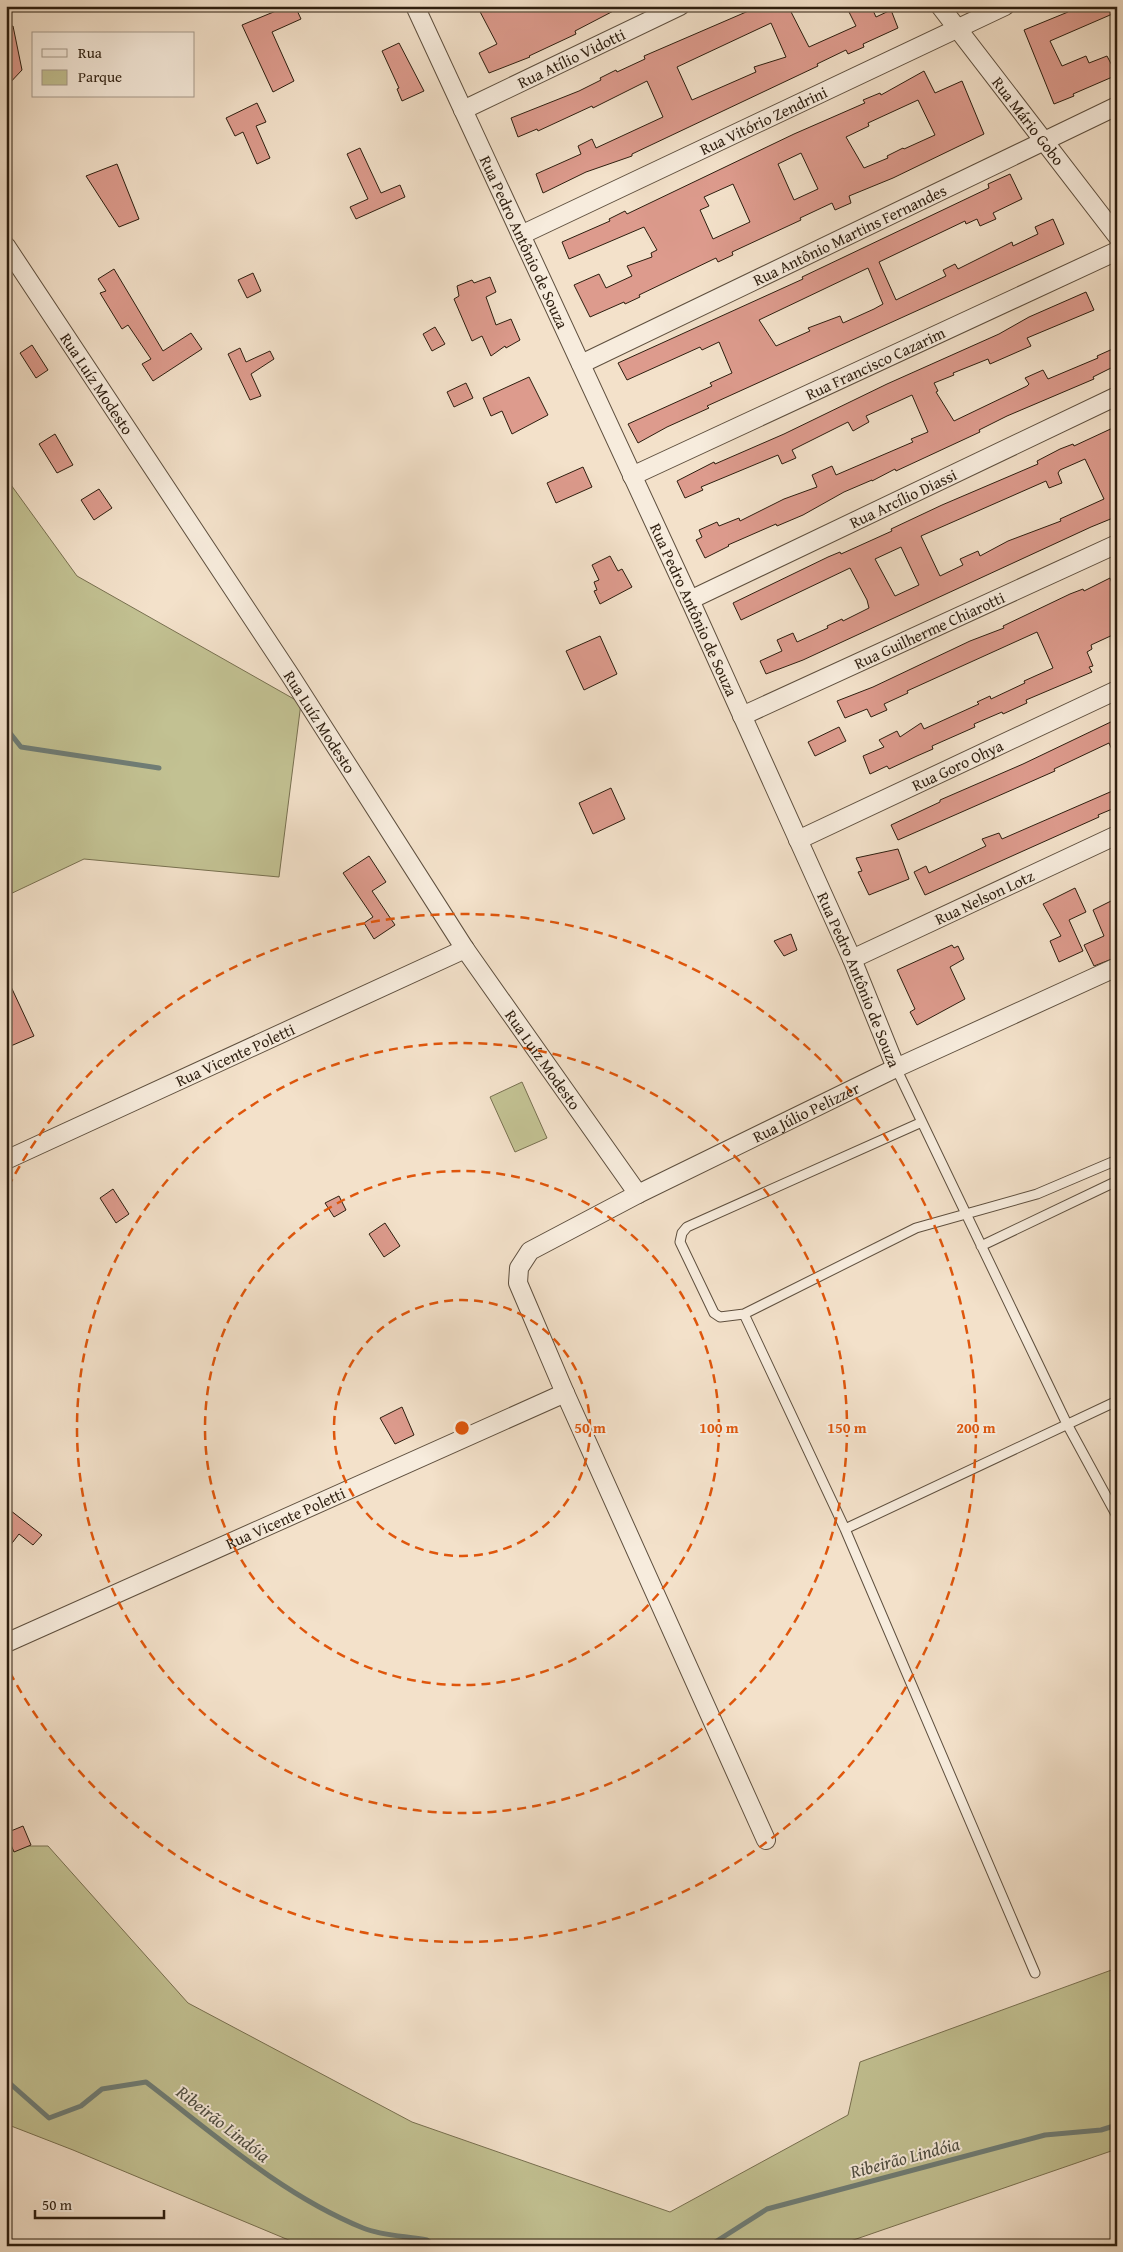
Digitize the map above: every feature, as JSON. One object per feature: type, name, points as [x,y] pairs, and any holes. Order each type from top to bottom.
[{"type":"street","name":"Rua Pedro Antônio de Souza","points":[[415,6],[690,600],[852,959],[896,1068]]},
{"type":"street","name":"Rua Atílio Vidotti","points":[[463,110],[680,6]]},
{"type":"street","name":"Rua Mário Gobo","points":[[940,6],[1117,236]]},
{"type":"street","name":"Rua Vitório Zendrini","points":[[521,235],[1005,6]]},
{"type":"street","name":"Rua Antônio Martins Fernandes","points":[[581,364],[1117,106]]},
{"type":"street","name":"Rua Luíz Modesto","points":[[6,246],[290,674],[465,949],[638,1194]]},
{"type":"street","name":"Rua Francisco Cazarim","points":[[632,476],[1117,251]]},
{"type":"street","name":"Rua Arcílio Diassi","points":[[690,600],[1117,396]]},
{"type":"street","name":"Rua Guilherme Chiarotti","points":[[742,716],[1117,544]]},
{"type":"street","name":"Rua Goro Ohya","points":[[798,840],[1117,690]]},
{"type":"street","name":"Rua Nelson Lotz","points":[[852,959],[1117,835]]},
{"type":"street","name":"Rua Vicente Poletti","points":[[6,1160],[465,949]]},
{"type":"street","name":"Rua Júlio Pelizzer","points":[[565,1393],[518,1283],[519,1268],[530,1251],[638,1194],[896,1068],[1117,967]]},
{"type":"street","name":"Rua Vicente Poletti","points":[[6,1644],[565,1393]]},
{"type":"street","points":[[565,1393],[766,1840]]},
{"type":"lane","name":"Rua Pedro Antônio de Souza","points":[[896,1068],[1067,1424],[1115,1512]]},
{"type":"lane","points":[[922,1122],[687,1227],[682,1233],[680,1242],[714,1313],[720,1317],[744,1314],[916,1228],[1037,1194],[1117,1160]]},
{"type":"lane","points":[[981,1246],[1117,1181]]},
{"type":"lane","points":[[744,1314],[845,1529],[1035,1973]]},
{"type":"lane","points":[[845,1529],[1117,1401]]},
{"type":"green space","points":[[6,478],[77,576],[301,703],[279,877],[84,859],[6,896]]},
{"type":"green space","points":[[522,1082],[547,1138],[515,1152],[490,1097]]},
{"type":"green space","points":[[6,1846],[48,1846],[188,2003],[412,2122],[670,2212],[848,2115],[860,2062],[1117,1968],[1117,2149],[836,2246],[303,2246],[6,2124]]},
{"type":"building","points":[[288,6],[295,6],[301,19],[272,32],[294,81],[273,92],[242,25]]},
{"type":"building","points":[[477,6],[623,6],[575,31],[576,34],[530,57],[489,73],[479,53],[497,44]]},
{"type":"building","points":[[760,6],[788,6],[809,47],[856,26],[846,6],[871,6],[876,17],[891,10],[898,28],[863,44],[864,47],[848,54],[846,50],[817,64],[818,66],[632,154],[632,156],[586,172],[543,193],[536,174],[581,154],[578,146],[592,139],[596,148],[663,117],[647,81],[593,108],[592,106],[538,131],[537,129],[518,137],[511,118],[579,91],[616,70],[617,72],[645,59],[644,56]],"holes":[[[771,23],[786,57],[754,67],[756,72],[692,100],[677,67]]]},
{"type":"building","points":[[1077,6],[1117,6],[1117,12],[1050,41],[1062,66],[1086,56],[1089,63],[1107,56],[1117,75],[1054,104],[1024,30],[1068,12],[1067,10]]},
{"type":"building","points":[[13,26],[22,70],[6,87],[6,27]]},
{"type":"building","points":[[399,43],[424,91],[402,101],[397,89],[399,88],[382,51]]},
{"type":"building","points":[[924,71],[935,93],[962,81],[984,134],[893,178],[849,196],[851,203],[835,210],[832,203],[800,218],[801,220],[732,252],[733,255],[718,262],[716,258],[639,295],[640,297],[590,317],[574,285],[599,274],[606,288],[632,276],[627,266],[652,257],[651,253],[657,250],[644,227],[569,259],[562,242],[610,221],[609,219],[625,211],[627,214],[794,134],[865,103],[863,100],[880,93],[881,95]],"holes":[[[918,100],[935,135],[903,148],[887,156],[888,158],[864,168],[846,137],[869,126],[868,123]],[[801,153],[818,189],[794,200],[778,164]],[[733,184],[750,222],[713,239],[700,210],[709,206],[704,197]]]},
{"type":"building","points":[[257,103],[266,122],[256,126],[270,158],[257,164],[243,132],[235,136],[226,118]]},
{"type":"building","points":[[360,148],[381,193],[400,185],[405,197],[356,219],[350,207],[368,199],[347,154]]},
{"type":"building","points":[[117,164],[139,219],[119,227],[86,176]]},
{"type":"building","points":[[1010,174],[1022,199],[993,213],[996,219],[980,226],[977,219],[966,224],[965,221],[879,262],[896,300],[946,276],[943,270],[955,264],[958,269],[1012,242],[1013,246],[1038,234],[1035,227],[1053,219],[1064,244],[707,406],[709,408],[667,427],[638,443],[628,424],[712,386],[710,383],[732,373],[719,342],[702,350],[700,347],[627,380],[618,363],[803,279],[802,277],[989,188],[988,184]],"holes":[[[868,268],[883,304],[843,323],[840,316],[808,328],[810,331],[776,346],[759,320]]]},
{"type":"building","points":[[114,269],[163,351],[191,333],[202,349],[153,381],[142,364],[151,359],[128,325],[122,329],[100,293],[106,291],[98,279]]},
{"type":"building","points":[[253,273],[261,291],[247,298],[238,280]]},
{"type":"building","points":[[490,277],[496,292],[486,297],[496,325],[511,319],[520,340],[506,348],[505,346],[491,356],[482,336],[472,341],[454,299],[459,296],[457,286],[472,280],[474,283]]},
{"type":"building","points":[[1086,292],[1094,310],[1027,338],[1031,346],[990,364],[988,359],[953,373],[954,375],[934,383],[938,391],[936,392],[954,421],[1027,386],[1029,384],[1025,378],[1043,370],[1048,379],[1098,358],[1097,356],[1117,347],[1117,365],[1093,377],[1094,379],[1007,416],[979,430],[980,432],[896,471],[895,469],[844,492],[803,515],[777,526],[776,524],[728,545],[705,558],[696,540],[702,537],[699,530],[717,522],[719,526],[739,518],[740,521],[784,499],[817,487],[812,475],[832,466],[836,475],[913,442],[911,439],[928,432],[912,395],[866,416],[869,422],[853,431],[848,422],[792,450],[796,458],[782,464],[778,455],[701,487],[703,490],[685,498],[677,481],[714,462],[715,464],[784,434],[887,384],[999,334],[1029,317]]},
{"type":"building","points":[[435,327],[445,344],[432,351],[423,334]]},
{"type":"building","points":[[32,345],[48,370],[36,378],[20,353]]},
{"type":"building","points":[[240,348],[246,362],[270,351],[274,359],[251,374],[261,396],[250,400],[228,354]]},
{"type":"building","points":[[529,377],[548,415],[512,434],[502,411],[491,416],[483,398]]},
{"type":"building","points":[[466,383],[473,398],[454,407],[447,392]]},
{"type":"building","points":[[1117,426],[1117,527],[1113,518],[1091,527],[803,660],[766,674],[760,661],[782,651],[777,640],[793,633],[797,642],[828,628],[827,626],[842,619],[843,621],[869,608],[867,600],[850,568],[741,620],[733,603],[828,557],[840,552],[841,554],[892,531],[891,529],[942,505],[1038,464],[1037,461],[1060,449],[1073,444],[1074,446]],"holes":[[[1085,459],[1104,499],[1060,519],[1061,521],[1008,541],[980,556],[978,551],[960,559],[963,565],[940,576],[921,536],[1046,481],[1049,488],[1062,483],[1058,473],[1060,470]],[[901,547],[919,585],[895,596],[875,559]]]},
{"type":"building","points":[[55,434],[73,465],[57,473],[39,444]]},
{"type":"building","points":[[583,467],[592,487],[556,503],[547,483]]},
{"type":"building","points":[[99,489],[112,508],[94,520],[81,500]]},
{"type":"building","points":[[610,556],[618,571],[622,569],[632,587],[600,604],[594,591],[597,590],[594,582],[599,580],[592,565]]},
{"type":"building","points":[[1110,578],[1117,596],[1117,633],[1091,645],[1092,649],[1087,652],[1093,666],[1089,667],[1092,672],[1026,700],[1027,703],[1003,714],[1002,712],[974,724],[975,727],[932,746],[933,749],[889,769],[887,766],[870,774],[863,756],[884,747],[879,740],[897,731],[900,737],[921,723],[924,729],[979,704],[977,702],[990,696],[991,699],[1053,668],[1037,632],[907,691],[908,693],[884,704],[887,710],[871,717],[867,709],[845,718],[837,701],[873,687],[970,641],[1004,628],[1003,626],[1070,594],[1083,589],[1084,591]]},
{"type":"building","points":[[600,636],[617,674],[584,690],[566,651]]},
{"type":"building","points":[[1117,719],[1117,761],[1109,743],[1054,769],[1055,771],[898,840],[891,825],[940,802],[940,800],[1023,764]]},
{"type":"building","points":[[839,727],[846,741],[815,756],[808,742]]},
{"type":"building","points":[[611,788],[625,819],[593,834],[579,803]]},
{"type":"building","points":[[1117,789],[1117,807],[1098,815],[1099,817],[925,895],[914,872],[926,866],[929,873],[986,846],[982,839],[999,833],[1002,839]]},
{"type":"building","points":[[898,849],[909,879],[869,895],[858,872],[862,871],[856,858]]},
{"type":"building","points":[[369,856],[386,882],[372,891],[395,925],[374,939],[364,923],[373,917],[343,873]]},
{"type":"building","points":[[1075,888],[1086,912],[1069,920],[1083,951],[1059,962],[1050,941],[1061,936],[1043,904]]},
{"type":"building","points":[[1117,898],[1117,957],[1094,966],[1084,945],[1104,936],[1093,910]]},
{"type":"building","points":[[791,934],[797,950],[784,956],[774,941]]},
{"type":"building","points":[[952,945],[954,948],[958,946],[964,959],[950,967],[965,999],[917,1025],[910,1012],[915,1009],[897,970]]},
{"type":"building","points":[[6,976],[34,1036],[6,1048]]},
{"type":"building","points":[[113,1189],[129,1214],[116,1223],[100,1198]]},
{"type":"building","points":[[339,1196],[346,1210],[334,1217],[325,1203]]},
{"type":"building","points":[[385,1223],[400,1246],[384,1257],[369,1234]]},
{"type":"building","points":[[402,1407],[414,1435],[395,1444],[380,1418]]},
{"type":"building","points":[[6,1507],[42,1535],[33,1545],[19,1534],[6,1551]]},
{"type":"building","points":[[23,1826],[31,1845],[14,1852],[6,1833]]},
{"type":"waterway","points":[[6,728],[21,747],[159,768]]},
{"type":"waterway","name":"Ribeirão Lindóia","points":[[6,2080],[49,2118],[81,2106],[102,2089],[146,2082],[250,2162],[304,2199],[370,2231],[427,2240],[436,2246]]},
{"type":"waterway","name":"Ribeirão Lindóia","points":[[709,2246],[767,2209],[1045,2135],[1101,2130],[1117,2125]]}]
